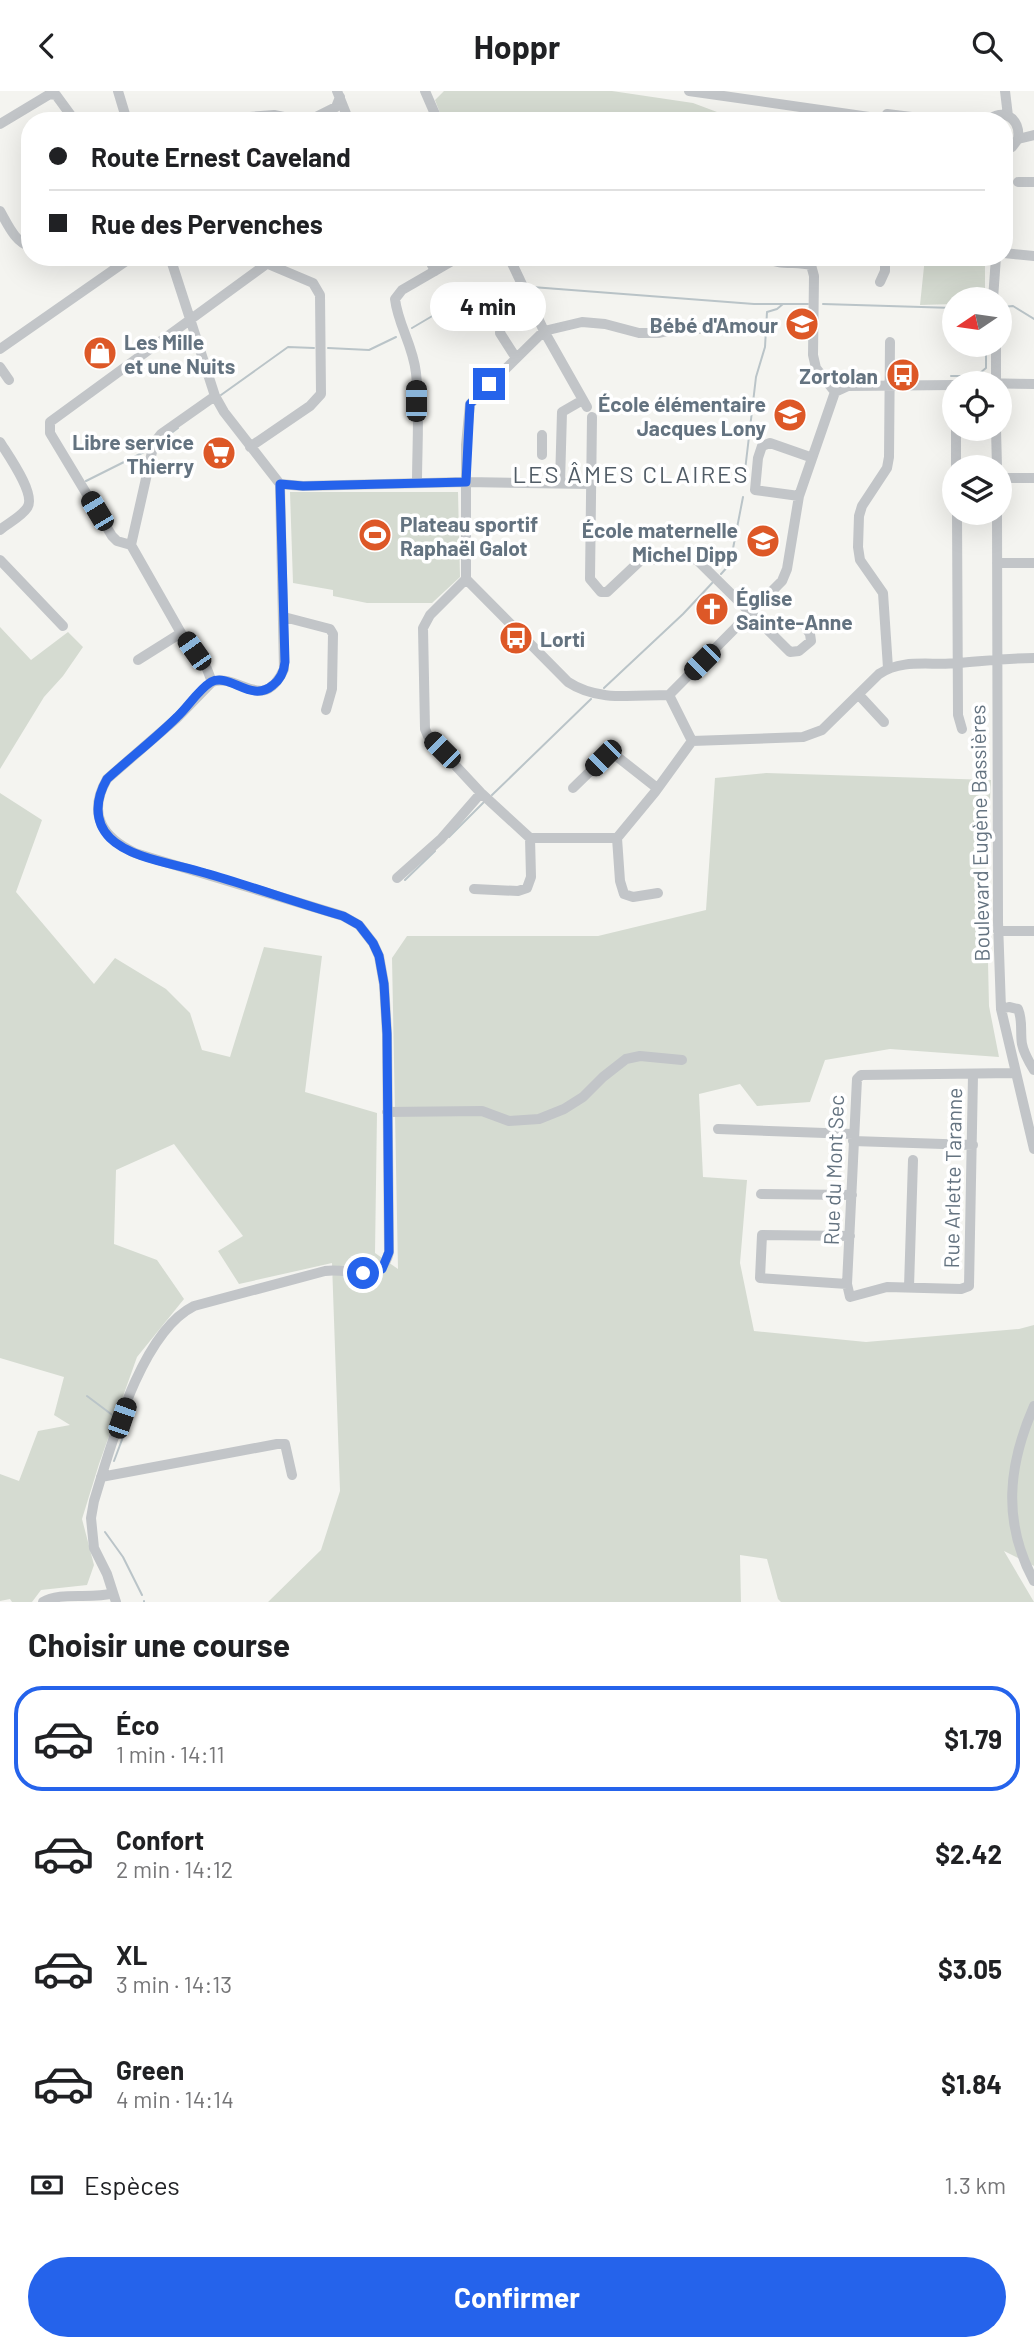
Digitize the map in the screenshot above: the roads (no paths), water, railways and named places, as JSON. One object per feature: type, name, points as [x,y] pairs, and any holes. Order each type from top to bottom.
[{"type":"street","points":[[118,91],[124,112]]},
{"type":"street","points":[[425,91],[434,112]]},
{"type":"street","points":[[689,91],[868,112]]},
{"type":"street","points":[[1002,91],[1008,112]]},
{"type":"street","points":[[993,112],[1002,91]]},
{"type":"street","points":[[0,124],[50,94],[56,95],[68,112]]},
{"type":"street","points":[[325,112],[336,107],[338,94]]},
{"type":"street","points":[[338,94],[345,112]]},
{"type":"street","points":[[827,109],[837,112]]},
{"type":"street","points":[[1013,120],[1018,126],[1034,132]]},
{"type":"street","points":[[1018,126],[1018,139]]},
{"type":"street","points":[[1013,144],[1018,139],[1034,132]]},
{"type":"street","points":[[1018,182],[1034,182]]},
{"type":"street","points":[[0,211],[21,243]]},
{"type":"street","points":[[1013,254],[1034,256]]},
{"type":"street","points":[[0,349],[119,266]]},
{"type":"street","points":[[43,1602],[63,1597],[114,1598],[107,1574],[94,1548],[94,1501],[139,1372],[168,1326],[183,1312],[223,1297],[326,1271],[344,1269],[371,1273],[384,1266],[389,1252],[384,984],[379,956],[373,943],[359,925],[343,916],[135,853],[118,845],[107,835],[98,810],[100,792],[107,779],[176,719],[212,682],[223,681],[253,691],[262,691],[272,686],[284,669],[280,484],[224,412],[215,396],[173,266]]},
{"type":"street","points":[[131,545],[117,541],[112,536],[50,433],[49,424],[52,418],[265,266]]},
{"type":"street","points":[[250,447],[310,406],[321,394],[320,295],[313,283],[281,266]]},
{"type":"street","points":[[432,266],[435,271]]},
{"type":"street","points":[[417,483],[416,373],[410,341],[397,313],[395,299],[402,290],[444,266]]},
{"type":"street","points":[[513,266],[544,331],[587,408],[590,579],[601,592],[607,592],[641,559],[696,559],[790,652],[799,652],[811,641],[804,625]]},
{"type":"street","points":[[815,266],[813,355],[816,368],[835,392]]},
{"type":"street","points":[[880,282],[885,266]]},
{"type":"street","points":[[994,287],[995,266]]},
{"type":"street","points":[[699,329],[685,327],[648,334],[582,321],[560,325],[544,331],[470,404],[466,482],[466,579],[568,682],[582,691],[600,696],[669,695],[782,581],[799,496],[810,457],[835,392],[848,386],[942,384]]},
{"type":"street","points":[[501,323],[500,333],[516,358]]},
{"type":"street","points":[[888,668],[883,593],[860,559],[858,537],[862,506],[880,481],[890,457],[890,342]]},
{"type":"street","points":[[0,367],[9,380]]},
{"type":"street","points":[[1012,383],[1034,384]]},
{"type":"street","points":[[212,682],[207,669],[181,633],[131,545],[154,443],[161,434],[215,396]]},
{"type":"street","points":[[561,483],[562,412],[587,408]]},
{"type":"street","points":[[0,442],[27,489],[30,500],[27,509],[0,530]]},
{"type":"street","points":[[799,496],[755,490],[758,458],[762,446],[770,443],[810,457]]},
{"type":"street","points":[[542,445],[561,445]]},
{"type":"street","points":[[1012,478],[1034,478]]},
{"type":"street","points":[[280,484],[590,484]]},
{"type":"street","points":[[957,525],[958,715],[962,729]]},
{"type":"street","name":"Boulevard Eugène Bassières","points":[[997,525],[998,931],[1001,1009],[1034,1149]]},
{"type":"street","points":[[0,560],[63,626]]},
{"type":"street","points":[[997,563],[1034,563]]},
{"type":"street","points":[[466,579],[430,615],[423,628],[425,729],[428,736],[481,793],[530,838],[617,838]]},
{"type":"street","points":[[284,617],[330,629],[333,634],[332,689],[326,710]]},
{"type":"street","points":[[138,660],[181,633]]},
{"type":"street","points":[[692,741],[803,737],[821,730],[888,668],[900,664],[957,664],[997,658],[1034,658]]},
{"type":"street","points":[[669,695],[692,741]]},
{"type":"street","points":[[859,695],[884,722]]},
{"type":"street","points":[[658,894],[633,897],[624,894],[620,881],[617,838],[692,741]]},
{"type":"street","points":[[573,788],[609,753],[657,788]]},
{"type":"street","points":[[397,878],[441,839],[481,793]]},
{"type":"street","points":[[474,889],[518,891],[527,888],[531,877],[530,838]]},
{"type":"street","points":[[998,931],[1034,931]]},
{"type":"street","points":[[1001,1009],[1018,1009],[1021,1015],[1022,1043],[1034,1070]]},
{"type":"street","points":[[387,1112],[482,1111],[509,1121],[540,1119],[583,1097],[626,1059],[640,1056],[682,1060]]},
{"type":"street","name":"Rue du Mont Sec","points":[[850,1297],[848,1284],[857,1079],[861,1075],[1015,1073]]},
{"type":"street","name":"Rue Arlette Taranne","points":[[850,1297],[887,1287],[961,1289],[969,1286],[973,1075]]},
{"type":"street","points":[[718,1129],[972,1145]]},
{"type":"street","points":[[909,1287],[913,1160]]},
{"type":"street","points":[[761,1194],[852,1195]]},
{"type":"street","points":[[848,1284],[760,1278],[761,1246],[762,1235],[850,1236]]},
{"type":"street","points":[[1034,1406],[1022,1434],[1013,1469],[1011,1504],[1016,1538],[1034,1581]]},
{"type":"street","points":[[102,1477],[277,1444],[285,1444],[292,1475]]},
{"type":"waterway","points":[[412,328],[434,315],[513,286]]},
{"type":"waterway","points":[[532,287],[754,304],[808,304]]},
{"type":"waterway","points":[[744,479],[756,377],[765,347],[767,312],[783,304]]},
{"type":"waterway","points":[[823,304],[942,308]]},
{"type":"waterway","points":[[1012,306],[1034,319]]},
{"type":"waterway","points":[[328,348],[369,350],[396,337]]},
{"type":"waterway","points":[[221,395],[288,347],[314,348]]},
{"type":"waterway","points":[[982,371],[986,368],[986,357]]},
{"type":"waterway","points":[[162,440],[178,428]]},
{"type":"waterway","points":[[86,481],[148,450]]},
{"type":"waterway","points":[[721,574],[730,564],[743,497]]},
{"type":"waterway","points":[[604,688],[714,581]]},
{"type":"waterway","points":[[492,795],[591,699]]},
{"type":"waterway","points":[[449,837],[484,802]]},
{"type":"waterway","points":[[405,880],[435,851]]},
{"type":"waterway","points":[[87,1396],[115,1417]]},
{"type":"waterway","points":[[114,1461],[126,1429],[123,1425]]},
{"type":"waterway","points":[[105,1532],[123,1557],[142,1595]]},
{"type":"place","name":"Bébé d'Amour","points":[[802,324]]},
{"type":"place","name":"Les Mille et une Nuits","points":[[100,353]]},
{"type":"place","name":"Zortolan","points":[[903,375]]},
{"type":"place","name":"École élémentaire Jacques Lony","points":[[790,415]]},
{"type":"place","name":"Libre service Thierry","points":[[219,453]]},
{"type":"place","name":"Plateau sportif Raphaël Galot","points":[[375,535]]},
{"type":"place","name":"École maternelle Michel Dipp","points":[[763,541]]},
{"type":"place","name":"Église Sainte-Anne","points":[[712,609]]},
{"type":"place","name":"Lorti","points":[[516,638]]},
{"type":"district","name":"LES ÂMES CLAIRES","points":[[631,473]]}]
